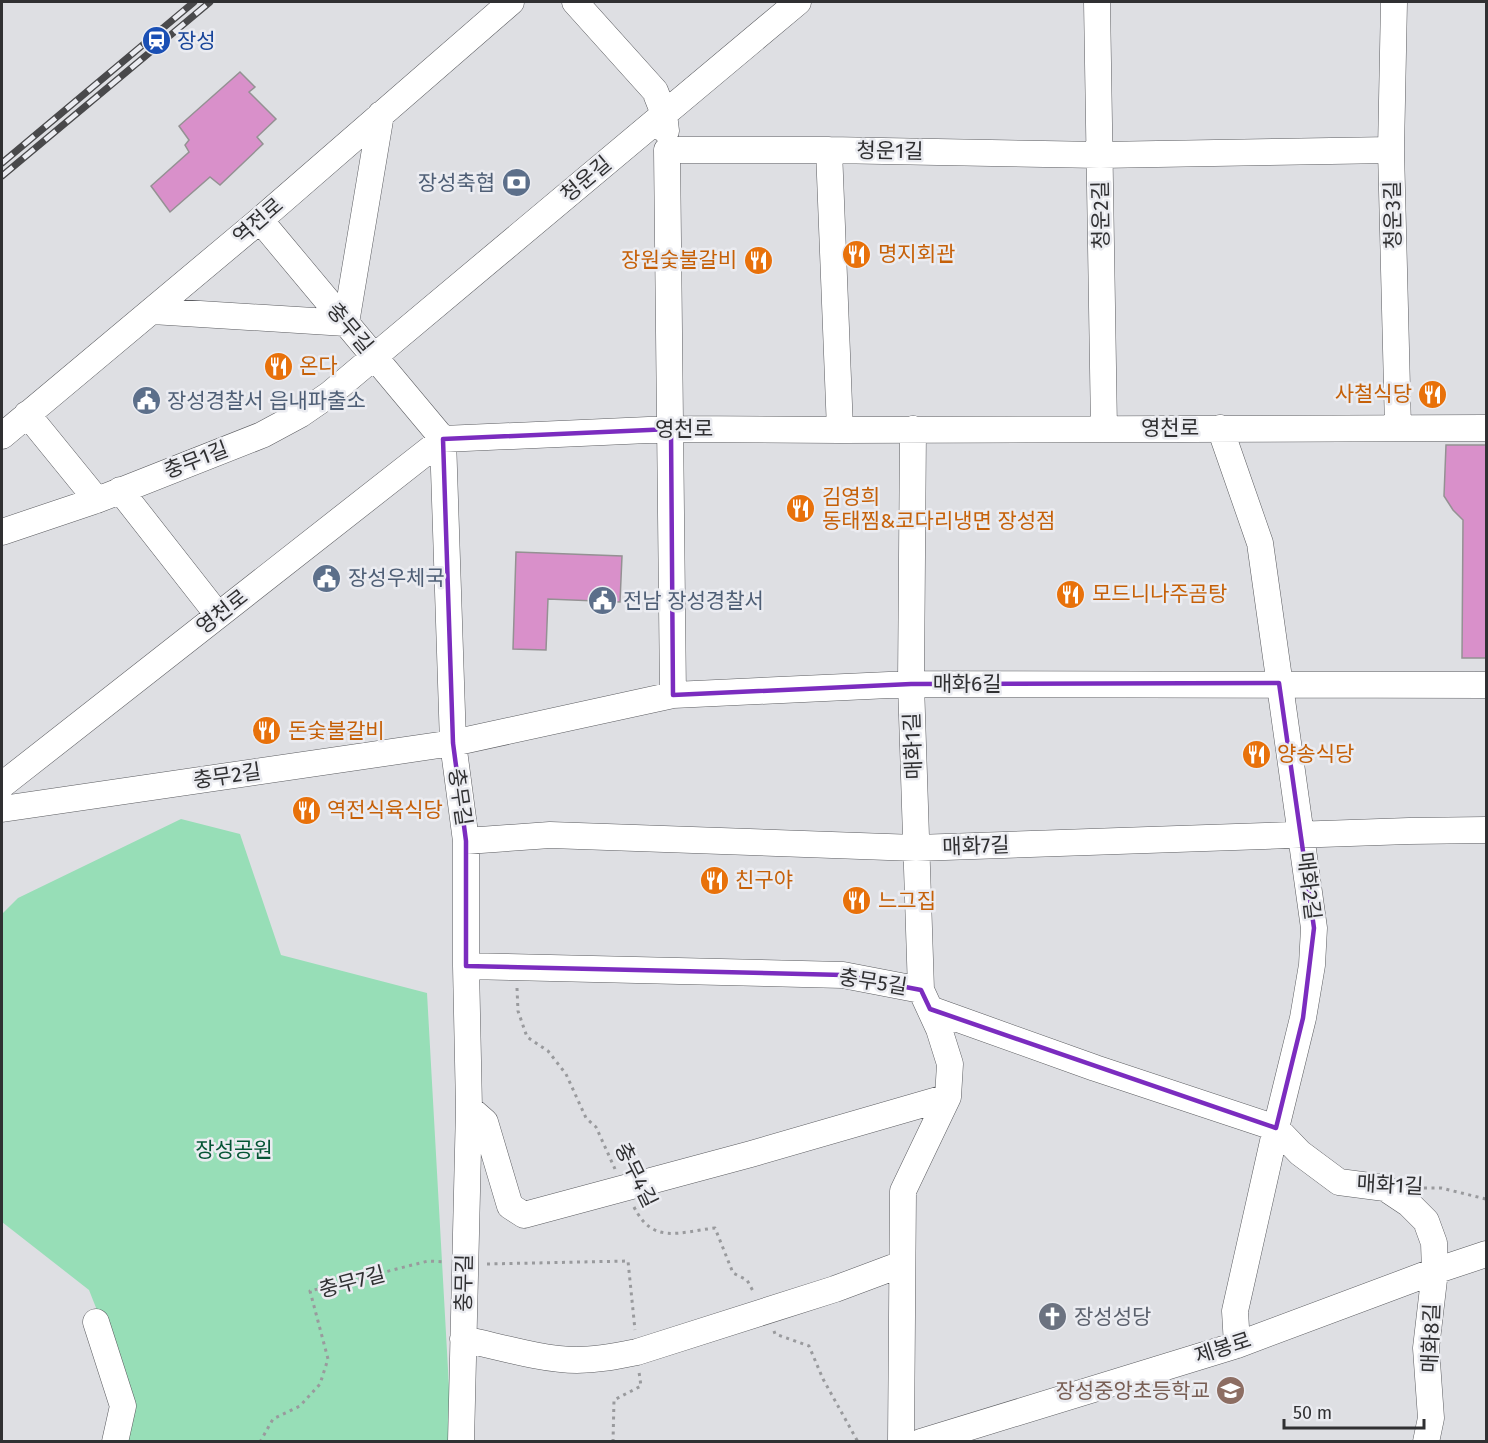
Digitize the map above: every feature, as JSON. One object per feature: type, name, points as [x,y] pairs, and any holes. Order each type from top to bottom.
[{"type":"street","name":"역전로","points":[[2,436],[260,220],[511,2]]},
{"type":"street","points":[[575,2],[655,91],[664,114],[667,150],[673,695]]},
{"type":"street","name":"청운길","points":[[374,357],[798,2]]},
{"type":"street","name":"청운2길","points":[[1097,2],[1104,428]]},
{"type":"street","name":"청운3길","points":[[1394,2],[1391,150],[1398,428]]},
{"type":"street","points":[[152,311],[345,323],[381,114]]},
{"type":"street","name":"청운1길","points":[[667,150],[829,150],[1100,155],[1391,150]]},
{"type":"street","points":[[829,150],[840,430]]},
{"type":"street","name":"충무길","points":[[260,220],[443,439],[453,743],[466,841],[469,1107],[460,1442]]},
{"type":"street","name":"충무1길","points":[[2,532],[97,500],[262,435],[301,414],[330,394],[374,357]]},
{"type":"street","points":[[27,414],[97,500]]},
{"type":"street","name":"매화2길","points":[[1220,428],[1260,543],[1314,928],[1312,965],[1304,1018],[1276,1128],[1235,1311],[1237,1345]]},
{"type":"street","name":"영천로","points":[[2,785],[443,439],[671,429],[1486,428]]},
{"type":"street","name":"매화1길","points":[[913,429],[911,684],[916,848],[925,999]]},
{"type":"street","points":[[120,490],[218,615]]},
{"type":"street","name":"매화6길","points":[[453,743],[673,695],[911,684],[1486,685]]},
{"type":"street","name":"충무2길","points":[[2,809],[453,743]]},
{"type":"street","name":"매화7길","points":[[466,841],[550,835],[916,848],[1486,830]]},
{"type":"street","name":"충무5길","points":[[466,966],[843,975],[925,999],[939,1029],[950,1064],[948,1097],[903,1191],[901,1442]]},
{"type":"street","points":[[925,999],[1095,1068],[1276,1128]]},
{"type":"street","points":[[469,1107],[485,1122],[510,1206],[524,1215],[751,1154],[948,1097]]},
{"type":"street","name":"매화1길","points":[[1276,1128],[1300,1153],[1339,1182],[1385,1188]]},
{"type":"street","name":"매화8길","points":[[1385,1188],[1409,1204],[1426,1221],[1434,1243],[1435,1271],[1426,1347],[1431,1418],[1426,1442]]},
{"type":"street","name":"제봉로","points":[[921,1442],[1237,1345],[1486,1254]]},
{"type":"street","points":[[463,1339],[575,1360],[609,1358],[637,1352],[835,1289],[902,1264]]},
{"type":"street","points":[[96,1322],[123,1406],[115,1442]]},
{"type":"path","name":"충무4길","points":[[517,968],[518,1011],[527,1037],[548,1051],[566,1074],[586,1118],[596,1127],[641,1222],[662,1234],[715,1228],[733,1273],[747,1280],[775,1334],[809,1346],[822,1380],[858,1442]]},
{"type":"path","name":"매화1길","points":[[1419,1188],[1441,1188],[1486,1199]]},
{"type":"path","name":"충무7길","points":[[260,1442],[273,1419],[300,1406],[320,1384],[328,1359],[310,1291],[428,1261],[465,1264]]},
{"type":"path","points":[[465,1264],[628,1261],[641,1386],[614,1400],[613,1442]]},
{"type":"highlighted area","points":[[671,429],[673,695],[911,684],[1279,683],[1314,928],[1303,1018],[1276,1128],[930,1009],[921,990],[843,975],[466,966],[466,841],[453,743],[443,439]]},
{"type":"green space","name":"장성공원","points":[[181,819],[240,834],[281,955],[427,993],[452,1441],[128,1441],[129,1391],[89,1290],[2,1222],[2,914],[18,898]]},
{"type":"building","points":[[240,72],[255,87],[249,92],[276,119],[257,137],[263,144],[220,185],[210,177],[170,212],[151,186],[189,152],[185,145],[189,140],[179,126]]},
{"type":"building","points":[[1446,445],[1486,445],[1486,658],[1462,658],[1463,520],[1444,496]]},
{"type":"building","name":"전남 장성경찰서","points":[[516,552],[622,556],[620,602],[548,599],[546,650],[513,649]]},
{"type":"railway","points":[[2,163],[194,2]]},
{"type":"railway","points":[[2,176],[210,2]]},
{"type":"place","name":"장성","points":[[156,41]]},
{"type":"place","name":"장성축협","points":[[516,183]]},
{"type":"place","name":"명지회관","points":[[857,254]]},
{"type":"place","name":"장원숯불갈비","points":[[758,260]]},
{"type":"place","name":"온다","points":[[278,366]]},
{"type":"place","name":"사철식당","points":[[1433,394]]},
{"type":"place","name":"장성경찰서 읍내파출소","points":[[146,401]]},
{"type":"place","name":"김영희 동태찜&코다리냉면 장성점","points":[[801,509]]},
{"type":"place","name":"장성우체국","points":[[327,578]]},
{"type":"place","name":"모드니나주곰탕","points":[[1071,594]]},
{"type":"place","name":"전남 장성경찰서","points":[[602,601]]},
{"type":"place","name":"돈숯불갈비","points":[[267,731]]},
{"type":"place","name":"양송식당","points":[[1256,754]]},
{"type":"place","name":"역전식육식당","points":[[306,810]]},
{"type":"place","name":"친구야","points":[[714,880]]},
{"type":"place","name":"느그집","points":[[857,901]]},
{"type":"place","name":"장성성당","points":[[1053,1317]]},
{"type":"place","name":"장성중앙초등학교","points":[[1231,1391]]}]
